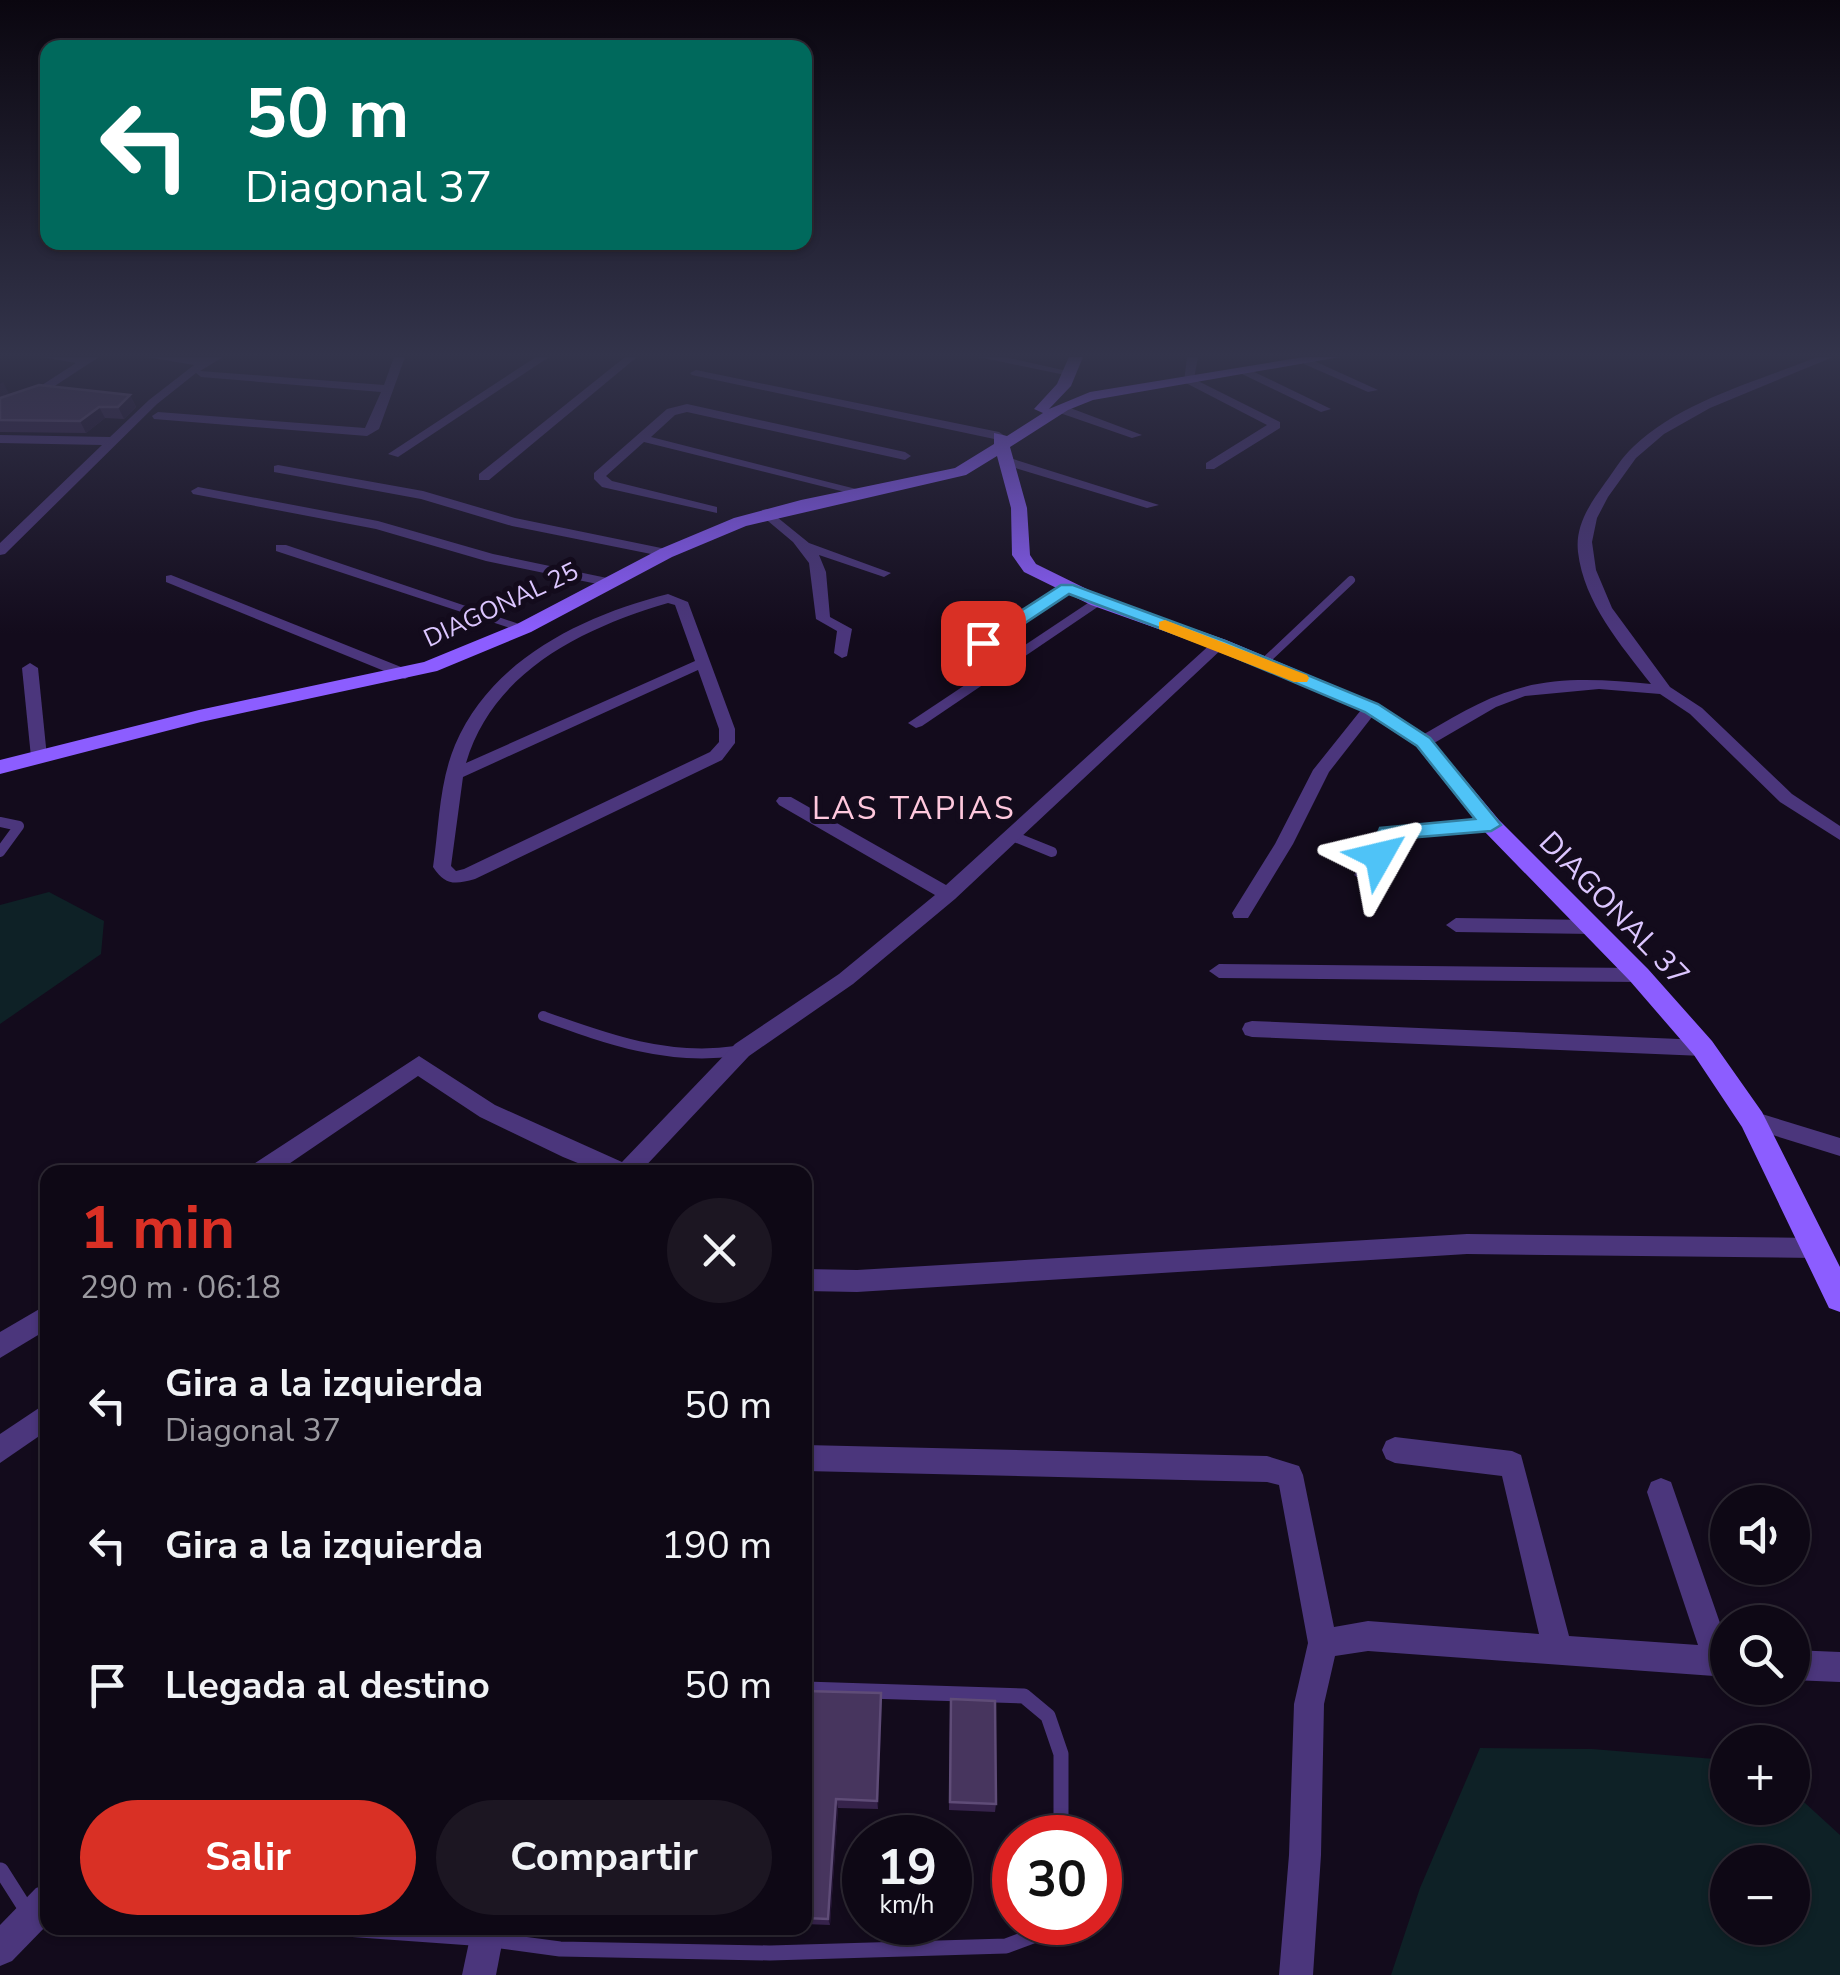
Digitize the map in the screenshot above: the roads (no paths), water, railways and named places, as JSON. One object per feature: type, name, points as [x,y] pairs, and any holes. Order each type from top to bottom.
[{"type":"main road","name":"DIAGONAL 25","points":[[0,767],[199,716],[405,674],[466,655],[666,553],[767,514],[960,472],[1002,449]]},
{"type":"main road","name":"DIAGONAL 37","points":[[1002,449],[1019,508],[1024,562],[1097,602],[1219,644],[1371,708],[1424,742],[1491,825],[1638,974],[1703,1048],[1752,1120],[1840,1298]]},
{"type":"street","points":[[0,552],[106,449]]},
{"type":"street","points":[[0,568],[117,449]]},
{"type":"street","points":[[394,454],[402,449]]},
{"type":"street","points":[[484,477],[521,449]]},
{"type":"street","points":[[628,449],[600,473],[600,480],[712,510]]},
{"type":"street","points":[[686,449],[860,492]]},
{"type":"street","points":[[875,449],[905,456]]},
{"type":"street","points":[[1002,449],[1152,505]]},
{"type":"street","points":[[1210,466],[1238,449]]},
{"type":"street","points":[[1637,449],[1591,514],[1586,555],[1596,585],[1626,640],[1664,690],[1696,711],[1786,798],[1840,834]]},
{"type":"street","points":[[278,469],[423,495],[512,522],[666,553]]},
{"type":"street","points":[[198,491],[378,525],[490,558],[607,582]]},
{"type":"street","points":[[767,514],[816,560],[823,619],[845,629],[842,653]]},
{"type":"street","points":[[804,546],[884,572]]},
{"type":"street","points":[[281,548],[524,628]]},
{"type":"street","points":[[171,580],[405,674]]},
{"type":"street","points":[[983,643],[1067,588]]},
{"type":"street","points":[[668,598],[681,602],[704,662],[727,729],[727,743],[716,756],[468,875],[452,878],[442,868],[463,744],[522,664],[573,635],[668,598]]},
{"type":"street","points":[[916,723],[1097,602]]},
{"type":"street","points":[[566,606],[573,635]]},
{"type":"street","points":[[631,1165],[742,1050],[846,978],[948,894],[1219,644]]},
{"type":"street","points":[[456,774],[704,662]]},
{"type":"street","points":[[30,668],[39,757]]},
{"type":"street","points":[[1424,742],[1490,704],[1522,692],[1599,684],[1664,690]]},
{"type":"street","points":[[1241,913],[1284,844],[1320,770],[1371,708]]},
{"type":"street","points":[[784,801],[948,894]]},
{"type":"street","points":[[1364,874],[1378,858],[1385,833],[1491,825]]},
{"type":"street","points":[[1456,925],[1593,927]]},
{"type":"street","points":[[1219,971],[1638,974]]},
{"type":"street","points":[[1252,1029],[1703,1048]]},
{"type":"street","points":[[270,1165],[419,1064],[434,1079],[471,1101],[609,1165]]},
{"type":"street","points":[[1752,1120],[1840,1147]]},
{"type":"street","points":[[812,1280],[857,1281],[1467,1244],[1816,1248]]},
{"type":"street","points":[[0,1346],[40,1320]]},
{"type":"street","points":[[0,1450],[40,1420]]},
{"type":"street","points":[[1394,1450],[1509,1462],[1515,1467],[1558,1650]]},
{"type":"street","points":[[812,1458],[1267,1469],[1290,1475],[1323,1643],[1309,1704],[1305,1856],[1296,1975]]},
{"type":"street","points":[[1661,1492],[1710,1626]]},
{"type":"street","points":[[1323,1643],[1368,1636],[1710,1661]]},
{"type":"street","points":[[1810,1666],[1840,1667]]},
{"type":"street","points":[[0,1949],[40,1914]]},
{"type":"street","points":[[479,1975],[487,1935]]},
{"type":"lane","points":[[1263,663],[1352,580]]},
{"type":"lane","points":[[0,822],[19,826],[0,852]]},
{"type":"lane","points":[[1010,835],[1052,852]]},
{"type":"lane","points":[[542,1016],[636,1050],[703,1058],[742,1050]]},
{"type":"lane","points":[[812,1689],[1024,1696],[1048,1716],[1062,1754],[1061,1815]]},
{"type":"lane","points":[[1,1870],[40,1910]]},
{"type":"lane","points":[[496,1935],[560,1950],[770,1953],[1009,1945]]},
{"type":"district","name":"LAS TAPIAS","points":[[914,808]]}]
